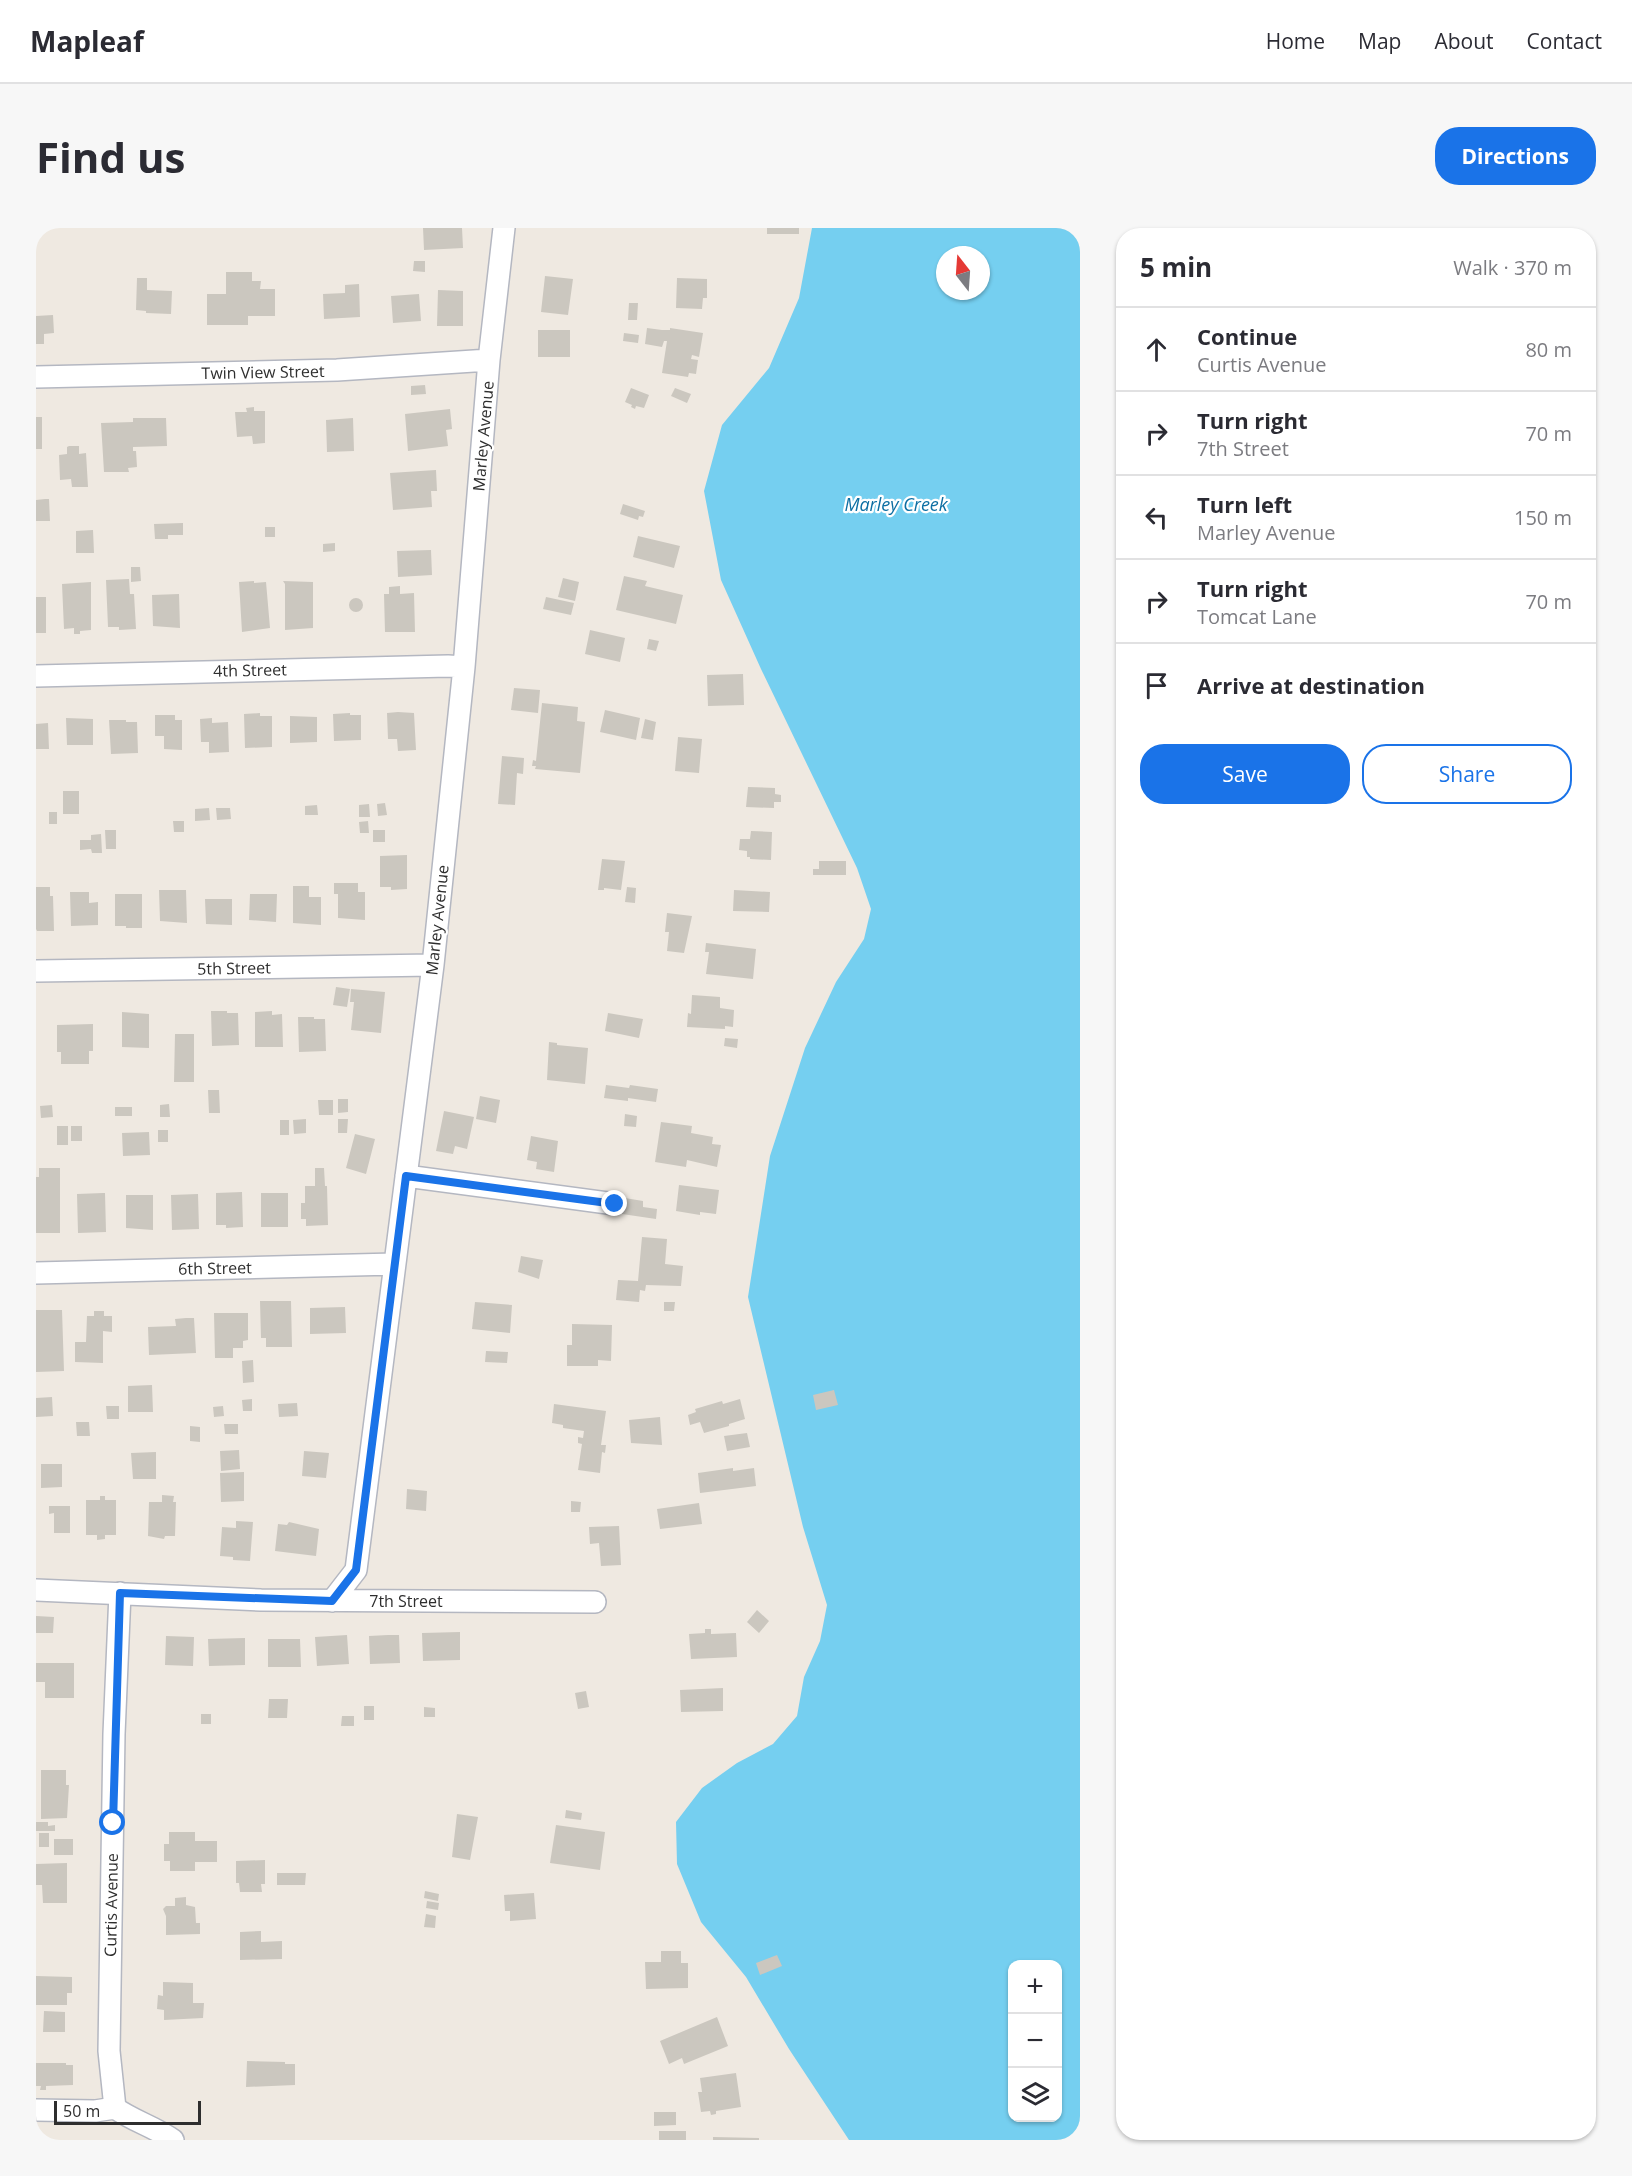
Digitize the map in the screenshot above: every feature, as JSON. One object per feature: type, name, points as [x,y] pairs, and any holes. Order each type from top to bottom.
[{"type":"street","name":"Marley Avenue","points":[[332,1601],[356,1570],[433,965],[464,667],[489,360],[504,228]]},
{"type":"street","name":"Twin View Street","points":[[36,377],[337,370],[489,360]]},
{"type":"street","name":"4th Street","points":[[36,676],[464,667]]},
{"type":"street","name":"5th Street","points":[[36,971],[433,965]]},
{"type":"street","points":[[406,1176],[615,1204]]},
{"type":"street","name":"6th Street","points":[[36,1272],[394,1264]]},
{"type":"street","name":"7th Street","points":[[36,1590],[332,1601],[595,1602]]},
{"type":"street","name":"Curtis Avenue","points":[[115,2108],[109,2051],[114,1745],[120,1593]]},
{"type":"street","points":[[36,2110],[95,2111],[115,2108],[131,2120],[163,2133],[173,2140]]},
{"type":"water","name":"Marley Creek","points":[[812,228],[1080,228],[1080,2140],[849,2140],[789,2049],[746,1977],[701,1922],[677,1864],[676,1822],[702,1788],[737,1763],[773,1744],[797,1716],[804,1677],[820,1641],[827,1605],[803,1527],[748,1297],[770,1156],[805,1048],[836,982],[864,939],[871,909],[857,868],[761,669],[721,580],[704,491],[722,425],[769,368],[799,298]]},
{"type":"building","points":[[423,228],[462,228],[463,248],[424,250]]},
{"type":"building","points":[[767,228],[799,228],[799,234],[767,234]]},
{"type":"building","points":[[414,261],[425,261],[425,272],[413,271]]},
{"type":"building","points":[[226,272],[252,272],[252,281],[261,281],[260,289],[275,289],[275,316],[248,316],[248,325],[207,325],[207,294],[226,294]]},
{"type":"building","points":[[545,276],[573,279],[568,315],[541,312]]},
{"type":"building","points":[[137,278],[147,278],[147,290],[172,291],[171,314],[146,313],[146,311],[136,310]]},
{"type":"building","points":[[677,278],[707,279],[707,298],[703,298],[702,309],[676,308]]},
{"type":"building","points":[[359,284],[360,317],[324,319],[323,294],[345,293],[345,285]]},
{"type":"building","points":[[438,290],[463,291],[463,326],[437,326]]},
{"type":"building","points":[[419,294],[421,321],[393,323],[391,296]]},
{"type":"building","points":[[629,303],[638,303],[637,320],[628,320]]},
{"type":"building","points":[[53,315],[54,333],[44,334],[44,344],[36,344],[36,316]]},
{"type":"building","points":[[647,328],[670,330],[670,328],[703,333],[699,357],[692,355],[691,359],[698,360],[696,374],[689,373],[688,377],[662,373],[667,341],[664,341],[662,347],[645,344]]},
{"type":"building","points":[[538,330],[570,330],[570,357],[538,357]]},
{"type":"building","points":[[624,333],[639,335],[638,343],[623,341]]},
{"type":"building","points":[[425,385],[426,394],[411,395],[411,386]]},
{"type":"building","points":[[631,388],[649,395],[644,408],[636,406],[635,409],[625,402]]},
{"type":"building","points":[[675,388],[691,394],[687,403],[671,396]]},
{"type":"building","points":[[254,407],[254,411],[265,411],[265,443],[253,444],[252,436],[237,437],[235,412],[247,412],[246,408]]},
{"type":"building","points":[[450,409],[452,429],[446,430],[448,446],[408,451],[405,414]]},
{"type":"building","points":[[36,417],[42,417],[42,449],[36,449]]},
{"type":"building","points":[[133,418],[166,418],[167,446],[133,447],[133,451],[136,451],[137,467],[128,468],[129,472],[104,472],[101,423],[133,422]]},
{"type":"building","points":[[353,418],[354,451],[327,452],[326,420]]},
{"type":"building","points":[[69,446],[79,446],[79,454],[86,453],[88,487],[72,487],[71,479],[60,480],[59,455],[67,454]]},
{"type":"building","points":[[436,470],[437,491],[431,491],[432,507],[393,510],[390,473]]},
{"type":"building","points":[[49,499],[50,521],[36,521],[36,500]]},
{"type":"building","points":[[623,504],[645,511],[643,517],[639,516],[638,520],[620,514]]},
{"type":"building","points":[[183,523],[183,535],[168,535],[168,539],[155,539],[154,524]]},
{"type":"building","points":[[265,527],[275,527],[275,537],[265,537]]},
{"type":"building","points":[[93,530],[94,553],[76,553],[76,531]]},
{"type":"building","points":[[638,536],[680,546],[674,568],[633,557]]},
{"type":"building","points":[[335,543],[335,551],[323,552],[323,544]]},
{"type":"building","points":[[431,550],[432,575],[398,577],[397,551]]},
{"type":"building","points":[[131,567],[140,567],[141,581],[131,582]]},
{"type":"building","points":[[624,576],[647,581],[645,586],[683,595],[676,624],[616,610]]},
{"type":"building","points":[[563,578],[579,582],[575,601],[558,597]]},
{"type":"building","points":[[129,579],[130,594],[134,594],[136,629],[119,630],[119,627],[108,627],[106,580]]},
{"type":"building","points":[[254,581],[254,583],[266,582],[270,628],[242,632],[239,582]]},
{"type":"building","points":[[283,581],[313,582],[313,628],[285,630],[285,584]]},
{"type":"building","points":[[91,582],[91,630],[74,634],[74,628],[64,629],[62,584]]},
{"type":"building","points":[[400,586],[400,594],[414,593],[415,632],[385,632],[384,594],[389,594],[389,587]]},
{"type":"building","points":[[179,594],[180,628],[153,626],[152,595]]},
{"type":"building","points":[[36,597],[46,597],[46,633],[36,633]]},
{"type":"building","points":[[546,597],[574,603],[571,615],[543,609]]},
{"type":"building","points":[[356,598],[361,600],[363,605],[361,610],[356,612],[351,610],[349,605],[351,600]]},
{"type":"building","points":[[590,630],[625,638],[620,662],[585,654]]},
{"type":"building","points":[[649,639],[659,641],[656,651],[647,649]]},
{"type":"building","points":[[743,674],[744,705],[708,706],[707,675]]},
{"type":"building","points":[[514,688],[540,690],[538,713],[511,710]]},
{"type":"building","points":[[542,703],[578,707],[577,721],[585,722],[580,773],[535,769],[536,766],[532,766],[533,760],[536,761]]},
{"type":"building","points":[[605,710],[640,718],[636,740],[600,732]]},
{"type":"building","points":[[260,713],[260,716],[272,716],[272,747],[245,748],[244,714]]},
{"type":"building","points":[[350,713],[350,715],[361,715],[361,740],[334,741],[333,714]]},
{"type":"building","points":[[387,713],[414,713],[416,750],[398,751],[397,739],[388,739]]},
{"type":"building","points":[[155,715],[175,715],[175,720],[182,720],[182,750],[164,749],[164,736],[155,736]]},
{"type":"building","points":[[290,716],[317,717],[317,742],[290,743]]},
{"type":"building","points":[[66,718],[93,719],[93,745],[67,745]]},
{"type":"building","points":[[212,718],[212,723],[228,722],[229,752],[209,753],[209,742],[201,742],[200,719]]},
{"type":"building","points":[[645,719],[656,722],[653,740],[641,738]]},
{"type":"building","points":[[109,720],[137,722],[138,753],[111,754]]},
{"type":"building","points":[[48,723],[49,749],[36,749],[36,724]]},
{"type":"building","points":[[678,737],[702,739],[699,773],[675,771]]},
{"type":"building","points":[[502,756],[524,758],[523,774],[517,773],[515,805],[498,804]]},
{"type":"building","points":[[748,787],[775,788],[775,794],[781,795],[781,802],[774,802],[774,808],[746,807]]},
{"type":"building","points":[[63,791],[79,791],[79,814],[63,814]]},
{"type":"building","points":[[385,803],[387,815],[378,816],[377,804]]},
{"type":"building","points":[[369,804],[370,817],[359,817],[359,805]]},
{"type":"building","points":[[317,805],[318,815],[305,815],[305,806]]},
{"type":"building","points":[[209,808],[210,820],[195,821],[195,809]]},
{"type":"building","points":[[216,808],[230,808],[231,819],[217,820]]},
{"type":"building","points":[[49,812],[57,812],[57,824],[49,824]]},
{"type":"building","points":[[173,821],[184,821],[184,832],[174,832]]},
{"type":"building","points":[[368,821],[369,833],[360,833],[359,822]]},
{"type":"building","points":[[105,830],[116,830],[116,849],[106,849]]},
{"type":"building","points":[[373,830],[385,830],[385,842],[373,842]]},
{"type":"building","points":[[751,831],[772,832],[771,860],[750,859],[747,857],[747,851],[739,850],[740,839],[750,839]]},
{"type":"building","points":[[101,834],[102,853],[92,853],[91,849],[80,850],[80,840],[91,840],[91,835]]},
{"type":"building","points":[[407,855],[407,889],[391,890],[391,887],[380,887],[380,856]]},
{"type":"building","points":[[602,859],[625,861],[621,890],[604,888],[604,890],[598,890]]},
{"type":"building","points":[[819,861],[846,861],[846,875],[813,875],[813,869],[819,869]]},
{"type":"building","points":[[334,883],[358,883],[358,892],[365,892],[365,920],[338,918],[338,894],[334,894]]},
{"type":"building","points":[[293,886],[309,886],[309,897],[321,897],[321,925],[293,923]]},
{"type":"building","points":[[36,887],[50,887],[50,896],[53,896],[54,931],[37,931],[36,929]]},
{"type":"building","points":[[627,887],[636,888],[635,903],[625,902]]},
{"type":"building","points":[[159,890],[186,890],[187,923],[160,921]]},
{"type":"building","points":[[734,890],[770,892],[769,912],[733,911]]},
{"type":"building","points":[[70,892],[89,892],[89,903],[98,902],[98,925],[71,926]]},
{"type":"building","points":[[115,894],[142,894],[142,928],[115,926]]},
{"type":"building","points":[[250,894],[277,894],[276,922],[249,920]]},
{"type":"building","points":[[205,899],[232,899],[232,925],[206,924]]},
{"type":"building","points":[[667,913],[692,916],[684,953],[667,951],[669,932],[665,932]]},
{"type":"building","points":[[706,943],[756,949],[753,979],[706,974],[709,952],[705,952]]},
{"type":"building","points":[[336,987],[350,989],[347,1007],[333,1005]]},
{"type":"building","points":[[351,989],[385,992],[381,1033],[351,1030],[354,1002],[350,1002]]},
{"type":"building","points":[[692,995],[720,997],[720,1008],[734,1010],[733,1027],[725,1026],[725,1029],[687,1027],[688,1013],[691,1014]]},
{"type":"building","points":[[211,1011],[238,1013],[239,1045],[212,1046]]},
{"type":"building","points":[[272,1011],[272,1015],[282,1014],[283,1047],[255,1047],[255,1012]]},
{"type":"building","points":[[122,1012],[149,1014],[149,1048],[122,1047]]},
{"type":"building","points":[[608,1013],[643,1019],[639,1038],[605,1031]]},
{"type":"building","points":[[298,1017],[325,1019],[326,1051],[299,1052]]},
{"type":"building","points":[[93,1024],[93,1051],[89,1051],[89,1064],[61,1064],[61,1052],[57,1052],[57,1025]]},
{"type":"building","points":[[175,1034],[194,1034],[194,1082],[174,1082]]},
{"type":"building","points":[[725,1038],[738,1039],[737,1048],[724,1046]]},
{"type":"building","points":[[549,1042],[588,1048],[585,1084],[547,1080]]},
{"type":"building","points":[[606,1085],[629,1088],[630,1085],[658,1089],[656,1102],[628,1098],[628,1101],[604,1098]]},
{"type":"building","points":[[208,1090],[219,1090],[220,1113],[209,1113]]},
{"type":"building","points":[[480,1096],[500,1100],[496,1123],[476,1119]]},
{"type":"building","points":[[338,1099],[348,1099],[348,1112],[338,1113]]},
{"type":"building","points":[[318,1100],[333,1100],[333,1115],[319,1115]]},
{"type":"building","points":[[169,1104],[170,1117],[160,1117],[160,1105]]},
{"type":"building","points":[[52,1105],[53,1117],[41,1118],[40,1106]]},
{"type":"building","points":[[115,1107],[132,1107],[132,1116],[115,1116]]},
{"type":"building","points":[[444,1111],[474,1117],[467,1149],[455,1146],[453,1154],[436,1151]]},
{"type":"building","points":[[625,1114],[637,1116],[636,1127],[624,1126]]},
{"type":"building","points":[[306,1119],[306,1133],[294,1134],[293,1120]]},
{"type":"building","points":[[338,1119],[348,1119],[347,1133],[338,1133]]},
{"type":"building","points":[[280,1120],[289,1120],[289,1135],[280,1135]]},
{"type":"building","points":[[661,1122],[692,1126],[691,1133],[713,1137],[712,1144],[721,1145],[717,1167],[687,1160],[686,1167],[655,1162]]},
{"type":"building","points":[[57,1126],[68,1126],[68,1145],[57,1145]]},
{"type":"building","points":[[71,1126],[82,1126],[82,1141],[71,1141]]},
{"type":"building","points":[[158,1130],[168,1130],[168,1142],[158,1142]]},
{"type":"building","points":[[149,1132],[150,1155],[123,1156],[122,1133]]},
{"type":"building","points":[[355,1134],[375,1139],[366,1174],[346,1168]]},
{"type":"building","points":[[531,1136],[558,1141],[554,1172],[536,1169],[537,1162],[527,1160]]},
{"type":"building","points":[[39,1168],[60,1168],[60,1233],[36,1233],[36,1177],[39,1177]]},
{"type":"building","points":[[315,1168],[324,1168],[328,1225],[306,1226],[306,1219],[301,1219],[301,1203],[305,1203],[305,1186],[315,1186]]},
{"type":"building","points":[[679,1185],[719,1190],[716,1214],[700,1212],[700,1215],[676,1211]]},
{"type":"building","points":[[242,1192],[243,1227],[226,1228],[226,1225],[216,1225],[216,1193]]},
{"type":"building","points":[[105,1193],[106,1232],[78,1233],[77,1194]]},
{"type":"building","points":[[261,1193],[288,1193],[288,1227],[261,1227]]},
{"type":"building","points":[[198,1194],[199,1229],[172,1230],[171,1195]]},
{"type":"building","points":[[126,1195],[153,1195],[153,1230],[126,1228]]},
{"type":"building","points":[[625,1198],[643,1201],[643,1207],[657,1209],[656,1219],[622,1214]]},
{"type":"building","points":[[642,1237],[667,1239],[665,1264],[683,1266],[681,1286],[646,1285],[645,1291],[640,1290],[639,1302],[616,1300],[618,1280],[638,1281]]},
{"type":"building","points":[[521,1256],[543,1260],[539,1279],[518,1272]]},
{"type":"building","points":[[260,1301],[291,1301],[292,1347],[266,1347],[266,1338],[261,1338]]},
{"type":"building","points":[[475,1302],[512,1305],[510,1333],[472,1329]]},
{"type":"building","points":[[664,1302],[675,1302],[674,1311],[664,1311]]},
{"type":"building","points":[[345,1307],[346,1333],[310,1334],[310,1308]]},
{"type":"building","points":[[36,1310],[62,1310],[64,1371],[36,1372]]},
{"type":"building","points":[[94,1311],[104,1311],[104,1316],[112,1316],[112,1332],[103,1331],[103,1363],[75,1362],[75,1342],[86,1342],[87,1316],[94,1316]]},
{"type":"building","points":[[214,1313],[248,1313],[248,1340],[243,1341],[243,1348],[233,1348],[233,1358],[215,1358]]},
{"type":"building","points":[[194,1318],[196,1353],[149,1355],[148,1327],[176,1326],[175,1319]]},
{"type":"building","points":[[572,1324],[612,1325],[611,1361],[598,1360],[598,1366],[567,1366],[567,1345],[572,1345]]},
{"type":"building","points":[[486,1351],[508,1352],[507,1363],[485,1362]]},
{"type":"building","points":[[253,1360],[254,1382],[243,1383],[242,1361]]},
{"type":"building","points":[[152,1385],[153,1412],[128,1412],[128,1386]]},
{"type":"building","points":[[834,1390],[838,1405],[816,1410],[813,1395]]},
{"type":"building","points":[[52,1397],[53,1416],[36,1417],[36,1398]]},
{"type":"building","points":[[252,1399],[252,1411],[243,1411],[242,1400]]},
{"type":"building","points":[[740,1399],[745,1419],[704,1433],[700,1422],[690,1425],[688,1415],[696,1412],[695,1409],[722,1401],[723,1404]]},
{"type":"building","points":[[297,1403],[298,1416],[279,1417],[278,1404]]},
{"type":"building","points":[[554,1404],[606,1411],[601,1445],[606,1445],[605,1453],[602,1452],[600,1473],[578,1470],[582,1444],[578,1443],[578,1437],[583,1438],[584,1431],[563,1428],[563,1425],[552,1423]]},
{"type":"building","points":[[106,1406],[119,1406],[119,1419],[107,1419]]},
{"type":"building","points":[[223,1406],[224,1416],[214,1417],[213,1407]]},
{"type":"building","points":[[660,1417],[662,1445],[631,1443],[629,1420]]},
{"type":"building","points":[[76,1422],[89,1422],[90,1436],[77,1436]]},
{"type":"building","points":[[224,1424],[238,1424],[238,1434],[225,1434]]},
{"type":"building","points":[[190,1426],[200,1427],[200,1442],[190,1441]]},
{"type":"building","points":[[747,1433],[750,1447],[727,1451],[724,1436]]},
{"type":"building","points":[[239,1450],[240,1469],[221,1471],[220,1451]]},
{"type":"building","points":[[304,1451],[329,1453],[326,1478],[302,1476]]},
{"type":"building","points":[[156,1452],[156,1479],[133,1479],[131,1453]]},
{"type":"building","points":[[41,1464],[62,1464],[62,1487],[41,1488]]},
{"type":"building","points":[[733,1468],[733,1471],[754,1468],[756,1486],[700,1493],[698,1473]]},
{"type":"building","points":[[244,1472],[244,1501],[221,1502],[220,1473]]},
{"type":"building","points":[[407,1489],[427,1491],[426,1511],[406,1509]]},
{"type":"building","points":[[162,1495],[174,1496],[173,1502],[176,1502],[175,1536],[165,1536],[164,1539],[148,1536],[149,1502],[162,1502]]},
{"type":"building","points":[[100,1496],[105,1496],[105,1500],[116,1500],[116,1535],[105,1535],[105,1539],[97,1540],[97,1535],[86,1535],[86,1500],[100,1500]]},
{"type":"building","points":[[571,1501],[581,1502],[580,1512],[571,1512]]},
{"type":"building","points":[[699,1503],[702,1524],[660,1529],[657,1509]]},
{"type":"building","points":[[49,1506],[70,1506],[70,1533],[54,1533],[54,1513],[49,1514]]},
{"type":"building","points":[[236,1521],[253,1522],[250,1561],[233,1560],[233,1557],[220,1556],[222,1527],[236,1528]]},
{"type":"building","points":[[289,1522],[319,1529],[316,1556],[275,1551],[278,1524],[287,1525]]},
{"type":"building","points":[[619,1526],[621,1565],[601,1566],[599,1543],[590,1544],[589,1527]]},
{"type":"building","points":[[757,1610],[769,1621],[759,1633],[747,1622]]},
{"type":"building","points":[[36,1616],[54,1617],[53,1633],[36,1633]]},
{"type":"building","points":[[705,1629],[711,1629],[711,1634],[736,1633],[737,1657],[691,1659],[689,1634],[705,1633]]},
{"type":"building","points":[[460,1632],[460,1660],[423,1661],[422,1633]]},
{"type":"building","points":[[347,1635],[349,1664],[317,1666],[315,1637]]},
{"type":"building","points":[[399,1635],[400,1663],[370,1664],[369,1636]]},
{"type":"building","points":[[166,1636],[194,1637],[193,1666],[165,1665]]},
{"type":"building","points":[[245,1638],[245,1665],[209,1666],[208,1639]]},
{"type":"building","points":[[268,1639],[300,1639],[301,1667],[268,1667]]},
{"type":"building","points":[[36,1663],[74,1663],[74,1698],[45,1698],[45,1682],[36,1682]]},
{"type":"building","points":[[723,1688],[723,1711],[681,1712],[680,1690]]},
{"type":"building","points":[[586,1691],[589,1707],[578,1709],[575,1693]]},
{"type":"building","points":[[269,1699],[288,1699],[287,1718],[268,1718]]},
{"type":"building","points":[[364,1706],[374,1706],[374,1720],[364,1720]]},
{"type":"building","points":[[424,1707],[435,1708],[435,1717],[424,1717]]},
{"type":"building","points":[[201,1714],[211,1714],[211,1724],[201,1724]]},
{"type":"building","points":[[342,1716],[354,1716],[354,1726],[341,1726]]},
{"type":"building","points":[[41,1770],[66,1770],[66,1785],[69,1785],[67,1818],[41,1819]]},
{"type":"building","points":[[566,1810],[582,1813],[581,1820],[565,1818]]},
{"type":"building","points":[[457,1814],[478,1817],[470,1860],[452,1857]]},
{"type":"building","points":[[36,1822],[48,1822],[48,1826],[55,1825],[55,1831],[36,1831]]},
{"type":"building","points":[[556,1825],[605,1832],[600,1870],[550,1863]]},
{"type":"building","points":[[169,1832],[195,1832],[195,1841],[217,1841],[217,1862],[195,1862],[195,1871],[170,1871],[170,1861],[164,1861],[164,1844],[169,1844]]},
{"type":"building","points":[[39,1833],[49,1833],[49,1847],[39,1847]]},
{"type":"building","points":[[54,1839],[73,1839],[73,1855],[54,1855]]},
{"type":"building","points":[[265,1860],[265,1884],[261,1884],[262,1892],[240,1892],[239,1883],[236,1883],[236,1861]]},
{"type":"building","points":[[67,1863],[67,1903],[43,1903],[42,1885],[36,1885],[36,1864]]},
{"type":"building","points":[[277,1873],[306,1873],[305,1885],[277,1885]]},
{"type":"building","points":[[425,1891],[439,1894],[438,1901],[424,1898]]},
{"type":"building","points":[[534,1893],[536,1919],[510,1921],[510,1911],[505,1911],[504,1895]]},
{"type":"building","points":[[186,1897],[186,1905],[195,1907],[196,1923],[200,1923],[200,1934],[166,1935],[166,1916],[163,1909],[166,1906],[175,1906],[175,1898]]},
{"type":"building","points":[[427,1901],[439,1903],[438,1910],[426,1908]]},
{"type":"building","points":[[426,1914],[436,1916],[435,1928],[424,1927]]},
{"type":"building","points":[[261,1931],[261,1942],[282,1941],[282,1959],[240,1960],[240,1932]]},
{"type":"building","points":[[661,1951],[681,1951],[681,1963],[688,1963],[688,1988],[646,1989],[645,1962],[661,1962]]},
{"type":"building","points":[[777,1955],[782,1966],[760,1975],[756,1963]]},
{"type":"building","points":[[36,1976],[72,1977],[72,1993],[67,1993],[67,2005],[36,2005]]},
{"type":"building","points":[[163,1982],[193,1983],[193,2003],[204,2003],[203,2018],[164,2020],[164,2010],[157,2009],[158,1995],[163,1996]]},
{"type":"building","points":[[44,2011],[65,2012],[65,2032],[43,2032]]},
{"type":"building","points":[[717,2017],[728,2046],[684,2064],[682,2058],[669,2064],[660,2041]]},
{"type":"building","points":[[247,2061],[295,2064],[295,2085],[246,2087]]},
{"type":"building","points":[[36,2063],[73,2065],[73,2085],[46,2086],[46,2090],[40,2090],[41,2086],[36,2086]]},
{"type":"building","points":[[736,2073],[741,2107],[716,2111],[716,2114],[711,2115],[710,2111],[701,2112],[698,2092],[702,2092],[700,2078]]},
{"type":"building","points":[[654,2112],[676,2112],[676,2125],[654,2126]]},
{"type":"building","points":[[659,2131],[686,2131],[686,2140],[659,2140]]},
{"type":"building","points":[[713,2137],[759,2138],[759,2140],[713,2140]]},
{"type":"route","points":[[113,1823],[120,1593],[332,1601],[356,1570],[406,1176],[615,1204]]}]
